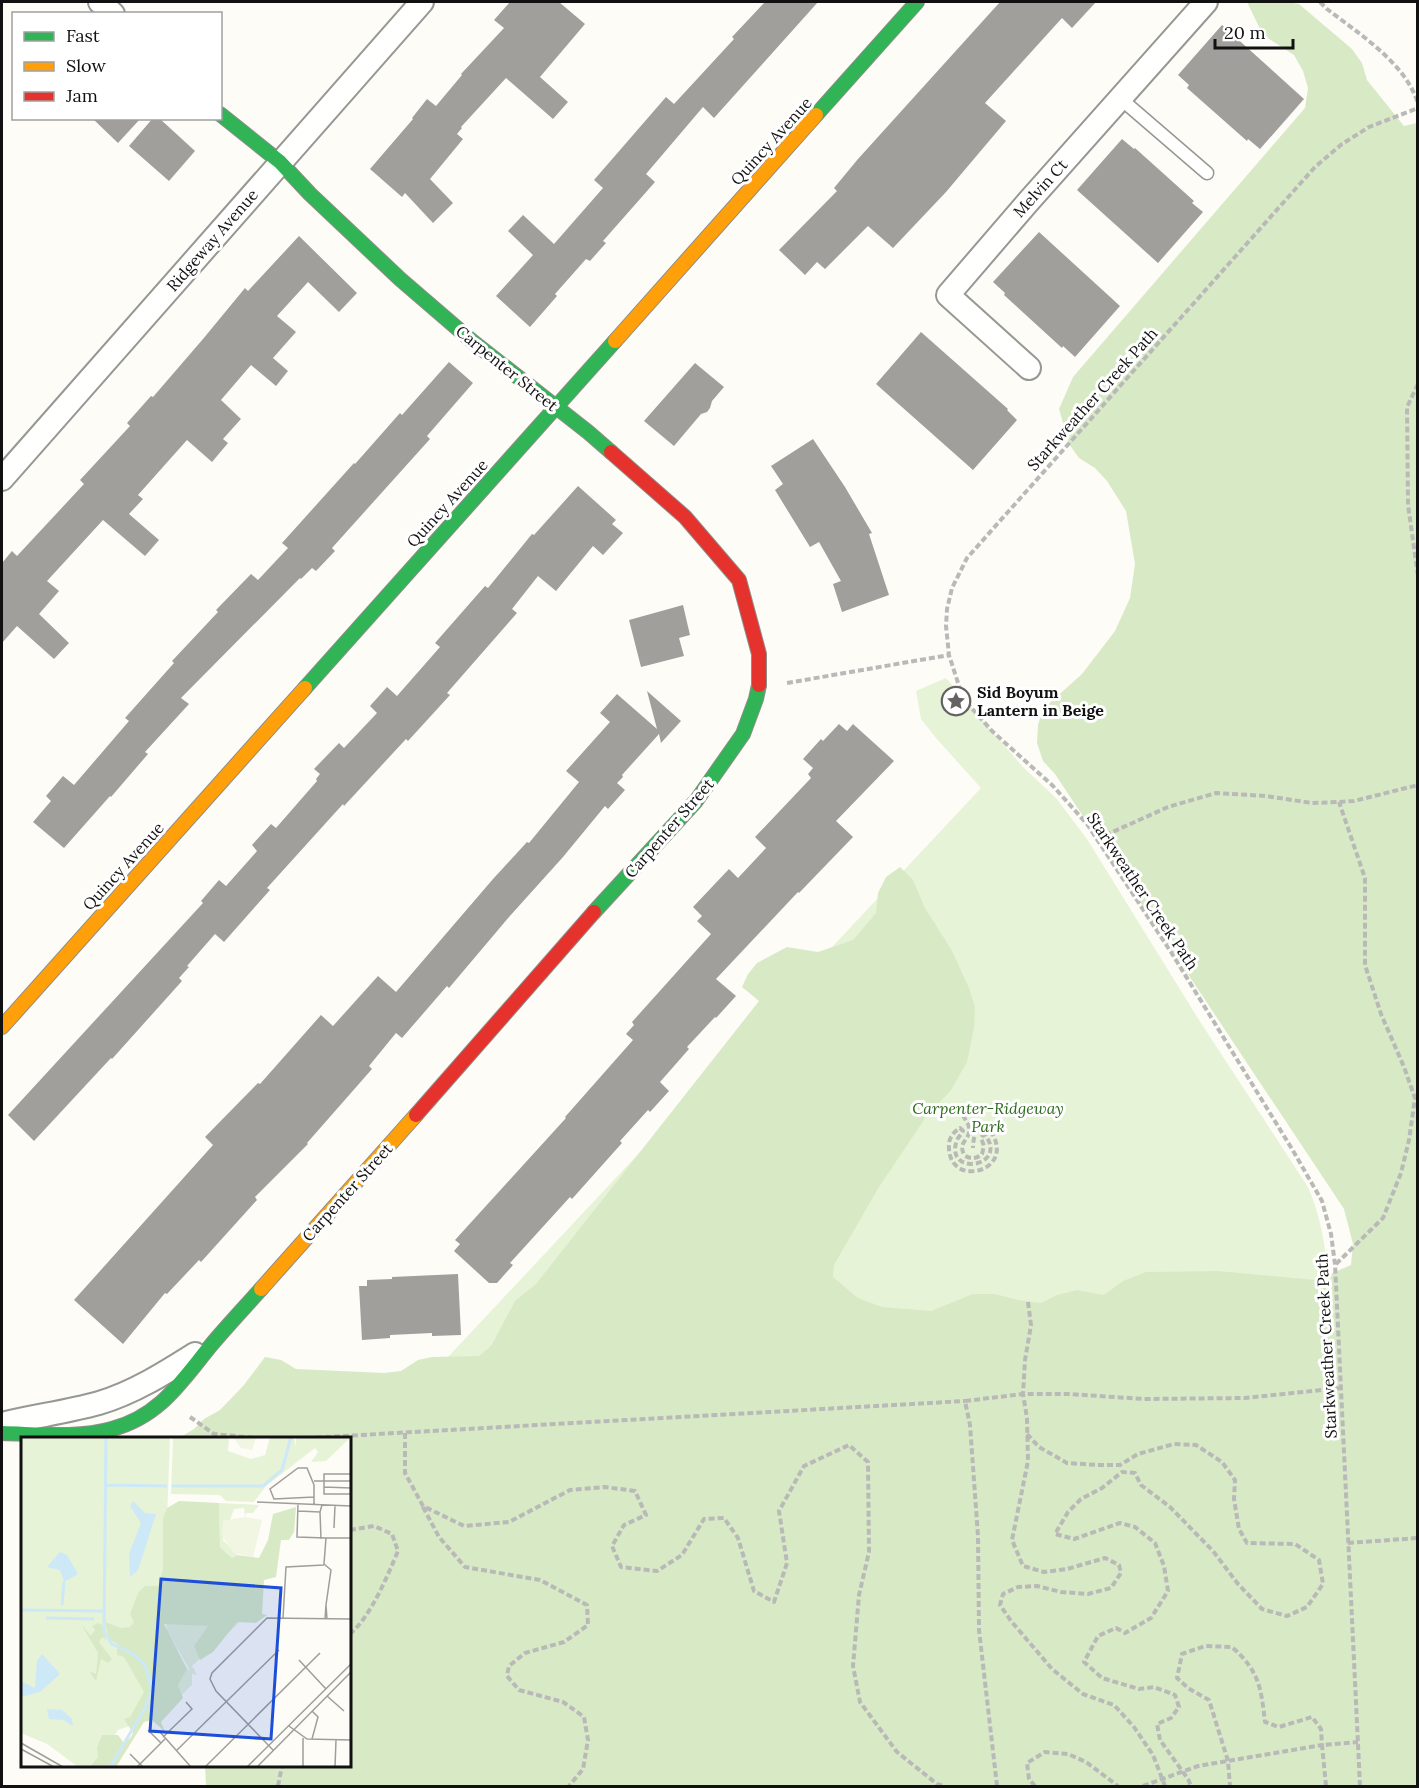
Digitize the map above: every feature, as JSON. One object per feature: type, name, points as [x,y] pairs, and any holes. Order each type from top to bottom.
[{"type":"street","name":"Ridgeway Avenue","points":[[2,479],[422,2]]},
{"type":"street","name":"Quincy Avenue","points":[[2,1027],[917,2]]},
{"type":"street","name":"Melvin Ct","points":[[1029,368],[948,295],[1206,2]]},
{"type":"street","name":"Carpenter Street","points":[[2,1433],[61,1435],[114,1429],[143,1417],[170,1396],[212,1344],[554,957],[696,801],[743,734],[759,684],[759,654],[739,580],[685,517],[588,432],[472,340],[400,279],[310,194],[280,162],[222,116]]},
{"type":"street","name":"Carpenter Street","points":[[2,1424],[99,1403],[124,1394],[212,1344]]},
{"type":"lane","points":[[1121,99],[1207,173]]},
{"type":"path","points":[[1320,2],[1387,56],[1415,93],[1418,106]]},
{"type":"path","name":"Starkweather Creek Path","points":[[1360,1786],[1335,1264],[1331,1234],[1322,1201],[1171,952],[1087,824],[1053,786],[992,731],[968,704],[960,689],[949,655],[946,626],[952,588],[967,558],[1315,166],[1342,144],[1370,127],[1418,106]]},
{"type":"path","points":[[1418,384],[1407,407],[1408,505],[1418,576]]},
{"type":"path","points":[[759,684],[789,683],[949,655]]},
{"type":"path","points":[[1097,839],[1168,807],[1216,793],[1266,796],[1312,803],[1339,802],[1354,801],[1418,785]]},
{"type":"path","points":[[1335,1264],[1383,1218],[1401,1173],[1409,1140],[1415,1098],[1380,1014],[1365,964],[1365,878],[1339,802]]},
{"type":"path","points":[[963,1115],[969,1128],[961,1149],[965,1156],[972,1159],[982,1154],[984,1146],[981,1138],[983,1135],[989,1139],[990,1152],[988,1157],[977,1165],[960,1160],[955,1150],[958,1138],[963,1133],[960,1128],[952,1134],[948,1150],[956,1165],[970,1172],[979,1171],[993,1161],[997,1153],[997,1144],[989,1129],[978,1130],[974,1136],[973,1148]]},
{"type":"path","points":[[1028,1302],[1031,1325],[1025,1360],[1023,1394],[1027,1418],[1028,1461],[1012,1540],[1023,1566],[1044,1572],[1067,1569],[1105,1558],[1119,1564],[1121,1573],[1111,1588],[1088,1594],[1061,1592],[1037,1586],[1018,1587],[1003,1594],[1000,1605],[1052,1669],[1083,1694],[1114,1705],[1134,1726],[1153,1755],[1165,1786]]},
{"type":"path","points":[[327,1437],[965,1401],[1023,1394],[1069,1394],[1144,1399],[1245,1398],[1341,1388]]},
{"type":"path","points":[[965,1401],[970,1425],[978,1536],[979,1630],[997,1786]]},
{"type":"path","points":[[183,1412],[214,1434],[245,1437]]},
{"type":"path","points":[[405,1433],[405,1473],[439,1537],[465,1567],[540,1580],[587,1605],[588,1625],[564,1642],[525,1653],[508,1666],[507,1676],[519,1690],[563,1702],[584,1717],[588,1740],[583,1769],[569,1786]]},
{"type":"path","points":[[1027,1434],[1039,1447],[1067,1463],[1120,1465],[1138,1454],[1174,1444],[1196,1445],[1221,1462],[1235,1480],[1234,1499],[1239,1529],[1247,1543],[1295,1544],[1319,1560],[1323,1584],[1307,1607],[1287,1616],[1262,1609],[1238,1584],[1213,1551],[1170,1507],[1141,1485],[1135,1473],[1122,1472],[1102,1488],[1081,1498],[1068,1512],[1054,1534],[1074,1539],[1120,1523],[1135,1527],[1155,1543],[1164,1566],[1167,1592],[1151,1618],[1125,1633],[1116,1628],[1098,1636],[1084,1662],[1102,1678],[1139,1689],[1154,1687],[1175,1695],[1179,1707],[1171,1718],[1157,1724],[1160,1740],[1191,1786]]},
{"type":"path","points":[[423,1506],[464,1526],[509,1522],[570,1490],[605,1487],[635,1491],[646,1515],[624,1525],[612,1546],[621,1567],[657,1570],[682,1555],[704,1519],[724,1518],[738,1538],[754,1591],[774,1602],[787,1563],[779,1511],[804,1466],[849,1445],[868,1462],[869,1552],[859,1595],[853,1666],[860,1702],[897,1752],[937,1784],[944,1786]]},
{"type":"path","points":[[351,1530],[374,1526],[392,1534],[398,1551],[385,1583],[358,1627],[351,1633]]},
{"type":"path","points":[[1348,1542],[1418,1538]]},
{"type":"path","points":[[1230,1786],[1228,1761],[1209,1700],[1188,1688],[1177,1678],[1182,1654],[1205,1646],[1232,1647],[1248,1662],[1261,1688],[1265,1722],[1279,1727],[1312,1717],[1321,1729],[1326,1786]]},
{"type":"path","points":[[1143,1786],[1198,1766],[1322,1745],[1358,1742]]},
{"type":"path","points":[[1035,1786],[1029,1779],[1028,1763],[1045,1752],[1068,1754],[1086,1762],[1118,1786]]},
{"type":"path","points":[[278,1786],[282,1767]]},
{"type":"green space","points":[[1247,2],[1299,4],[1352,49],[1362,63],[1367,80],[1404,126],[1417,123],[1417,1786],[206,1786],[205,1767],[351,1767],[351,1437],[181,1437],[220,1410],[244,1385],[265,1357],[281,1360],[296,1369],[384,1373],[401,1371],[418,1360],[432,1357],[479,1356],[491,1346],[515,1301],[536,1284],[759,1001],[742,987],[748,974],[757,963],[787,947],[818,952],[853,940],[876,913],[878,893],[886,877],[900,867],[913,880],[925,908],[951,949],[969,988],[975,1007],[974,1028],[967,1062],[951,1090],[926,1117],[879,1187],[834,1265],[833,1277],[858,1298],[882,1307],[931,1311],[973,1294],[995,1294],[1041,1303],[1057,1295],[1077,1290],[1104,1295],[1123,1281],[1146,1272],[1218,1271],[1316,1280],[1351,1265],[1353,1244],[1344,1209],[1055,774],[1043,761],[1037,743],[1038,725],[1043,709],[1082,674],[1115,631],[1130,598],[1135,564],[1126,511],[1107,481],[1095,468],[1079,458],[1069,444],[1059,409],[1073,377],[1305,108],[1308,88],[1303,71],[1294,55],[1263,35]]},
{"type":"green space","name":"Carpenter-Ridgeway Park","points":[[946,678],[1023,767],[1056,798],[1087,839],[1199,1020],[1308,1187],[1323,1235],[1329,1285],[419,1388],[981,788],[921,719],[916,691]]},
{"type":"building","points":[[510,2],[559,2],[585,24],[540,77],[568,102],[553,119],[506,78],[461,127],[457,134],[463,139],[430,179],[453,203],[433,223],[405,193],[402,197],[370,169],[427,99],[436,106],[461,74],[504,28],[494,20]]},
{"type":"building","points":[[765,2],[818,2],[714,118],[703,107],[646,174],[655,182],[603,241],[606,243],[590,261],[586,259],[530,327],[496,296],[533,255],[508,231],[523,215],[554,244],[603,188],[594,180],[666,97],[674,104]]},
{"type":"building","points":[[1000,2],[1096,2],[1072,28],[1062,18],[985,103],[1006,121],[946,192],[893,248],[868,226],[825,269],[817,262],[805,275],[779,250],[837,191],[834,188],[858,159]]},
{"type":"building","points":[[1222,25],[1304,99],[1260,149],[1248,139],[1247,141],[1187,88],[1189,85],[1178,75]]},
{"type":"building","points":[[94,120],[139,120],[118,143]]},
{"type":"building","points":[[151,120],[161,120],[195,151],[169,181],[129,146]]},
{"type":"building","points":[[1122,139],[1194,201],[1192,203],[1203,212],[1158,263],[1077,190]]},
{"type":"building","points":[[1039,232],[1120,306],[1075,357],[1004,295],[1005,293],[993,282]]},
{"type":"building","points":[[299,236],[357,293],[339,312],[308,282],[277,316],[296,332],[273,358],[288,371],[276,386],[251,365],[221,400],[241,419],[223,439],[228,443],[212,462],[187,440],[138,495],[143,499],[129,514],[159,540],[145,556],[103,520],[47,581],[59,591],[39,614],[69,643],[54,659],[17,626],[2,643],[2,563],[12,551],[17,556],[84,484],[80,480],[130,426],[127,423],[151,396],[153,397],[245,288],[248,291]]},
{"type":"building","points":[[921,332],[1008,409],[1017,420],[973,470],[876,384]]},
{"type":"building","points":[[449,362],[473,383],[427,436],[430,439],[332,548],[335,551],[316,571],[312,568],[300,578],[181,698],[189,704],[145,752],[148,754],[111,797],[64,848],[33,822],[51,801],[46,796],[63,776],[74,785],[129,721],[125,718],[174,663],[172,661],[218,612],[216,610],[251,574],[258,580],[288,548],[282,543]]},
{"type":"building","points":[[695,363],[724,387],[712,401],[707,412],[701,414],[674,446],[644,421]]},
{"type":"building","points":[[813,439],[872,533],[869,534],[889,595],[842,612],[833,584],[841,581],[819,542],[810,547],[775,490],[783,484],[771,466]]},
{"type":"building","points":[[578,486],[616,520],[612,524],[623,533],[603,555],[593,546],[556,591],[538,576],[512,609],[517,613],[447,693],[450,695],[408,741],[406,739],[344,806],[343,804],[267,888],[270,890],[224,942],[215,934],[187,966],[189,967],[179,978],[182,981],[34,1141],[8,1115],[203,903],[201,901],[219,880],[226,886],[257,851],[252,845],[271,824],[276,828],[317,781],[320,774],[314,769],[339,743],[344,748],[377,713],[370,706],[387,687],[397,696],[440,647],[435,643],[485,586],[488,588],[532,534],[534,535]]},
{"type":"building","points":[[683,605],[690,635],[679,638],[684,656],[641,667],[629,620]]},
{"type":"building","points":[[647,691],[681,721],[661,743],[659,734],[622,775],[623,777],[617,783],[625,790],[608,809],[605,806],[449,988],[447,986],[402,1038],[396,1033],[369,1066],[372,1069],[308,1144],[255,1197],[257,1200],[201,1262],[199,1260],[167,1294],[165,1293],[123,1344],[74,1300],[213,1145],[205,1137],[258,1083],[260,1084],[321,1015],[333,1026],[378,976],[396,992],[493,879],[527,842],[529,843],[579,782],[566,771],[610,722],[600,713],[617,694],[657,729]]},
{"type":"building","points":[[839,724],[847,731],[853,724],[894,761],[836,821],[853,837],[716,979],[736,996],[687,1047],[689,1049],[660,1082],[669,1091],[650,1112],[648,1110],[572,1199],[570,1197],[510,1263],[513,1265],[497,1283],[489,1283],[454,1251],[460,1244],[455,1240],[566,1118],[633,1040],[626,1034],[634,1025],[632,1022],[711,934],[697,921],[702,916],[693,907],[729,869],[738,878],[766,848],[755,837],[811,778],[808,774],[813,768],[803,759]]},
{"type":"building","points":[[458,1274],[461,1335],[432,1336],[432,1333],[390,1335],[390,1338],[362,1340],[359,1286],[367,1286],[367,1280]]},
{"type":"traffic: fast","points":[[816,115],[917,2]]},
{"type":"traffic: fast","points":[[222,116],[280,162],[310,194],[400,279],[472,341],[611,452]]},
{"type":"traffic: fast","points":[[305,688],[615,341]]},
{"type":"traffic: fast","points":[[594,912],[696,801],[743,734],[759,685]]},
{"type":"traffic: fast","points":[[2,1433],[85,1434],[112,1429],[144,1415],[169,1395],[261,1289]]},
{"type":"traffic: slow","points":[[615,341],[816,115]]},
{"type":"traffic: slow","points":[[2,1027],[305,688]]},
{"type":"traffic: slow","points":[[261,1289],[416,1115]]},
{"type":"traffic: jam","points":[[611,452],[685,517],[739,580],[759,654],[759,685]]},
{"type":"traffic: jam","points":[[416,1115],[594,912]]},
{"type":"place","name":"Sid Boyum Lantern in Beige","points":[[956,701]]}]
